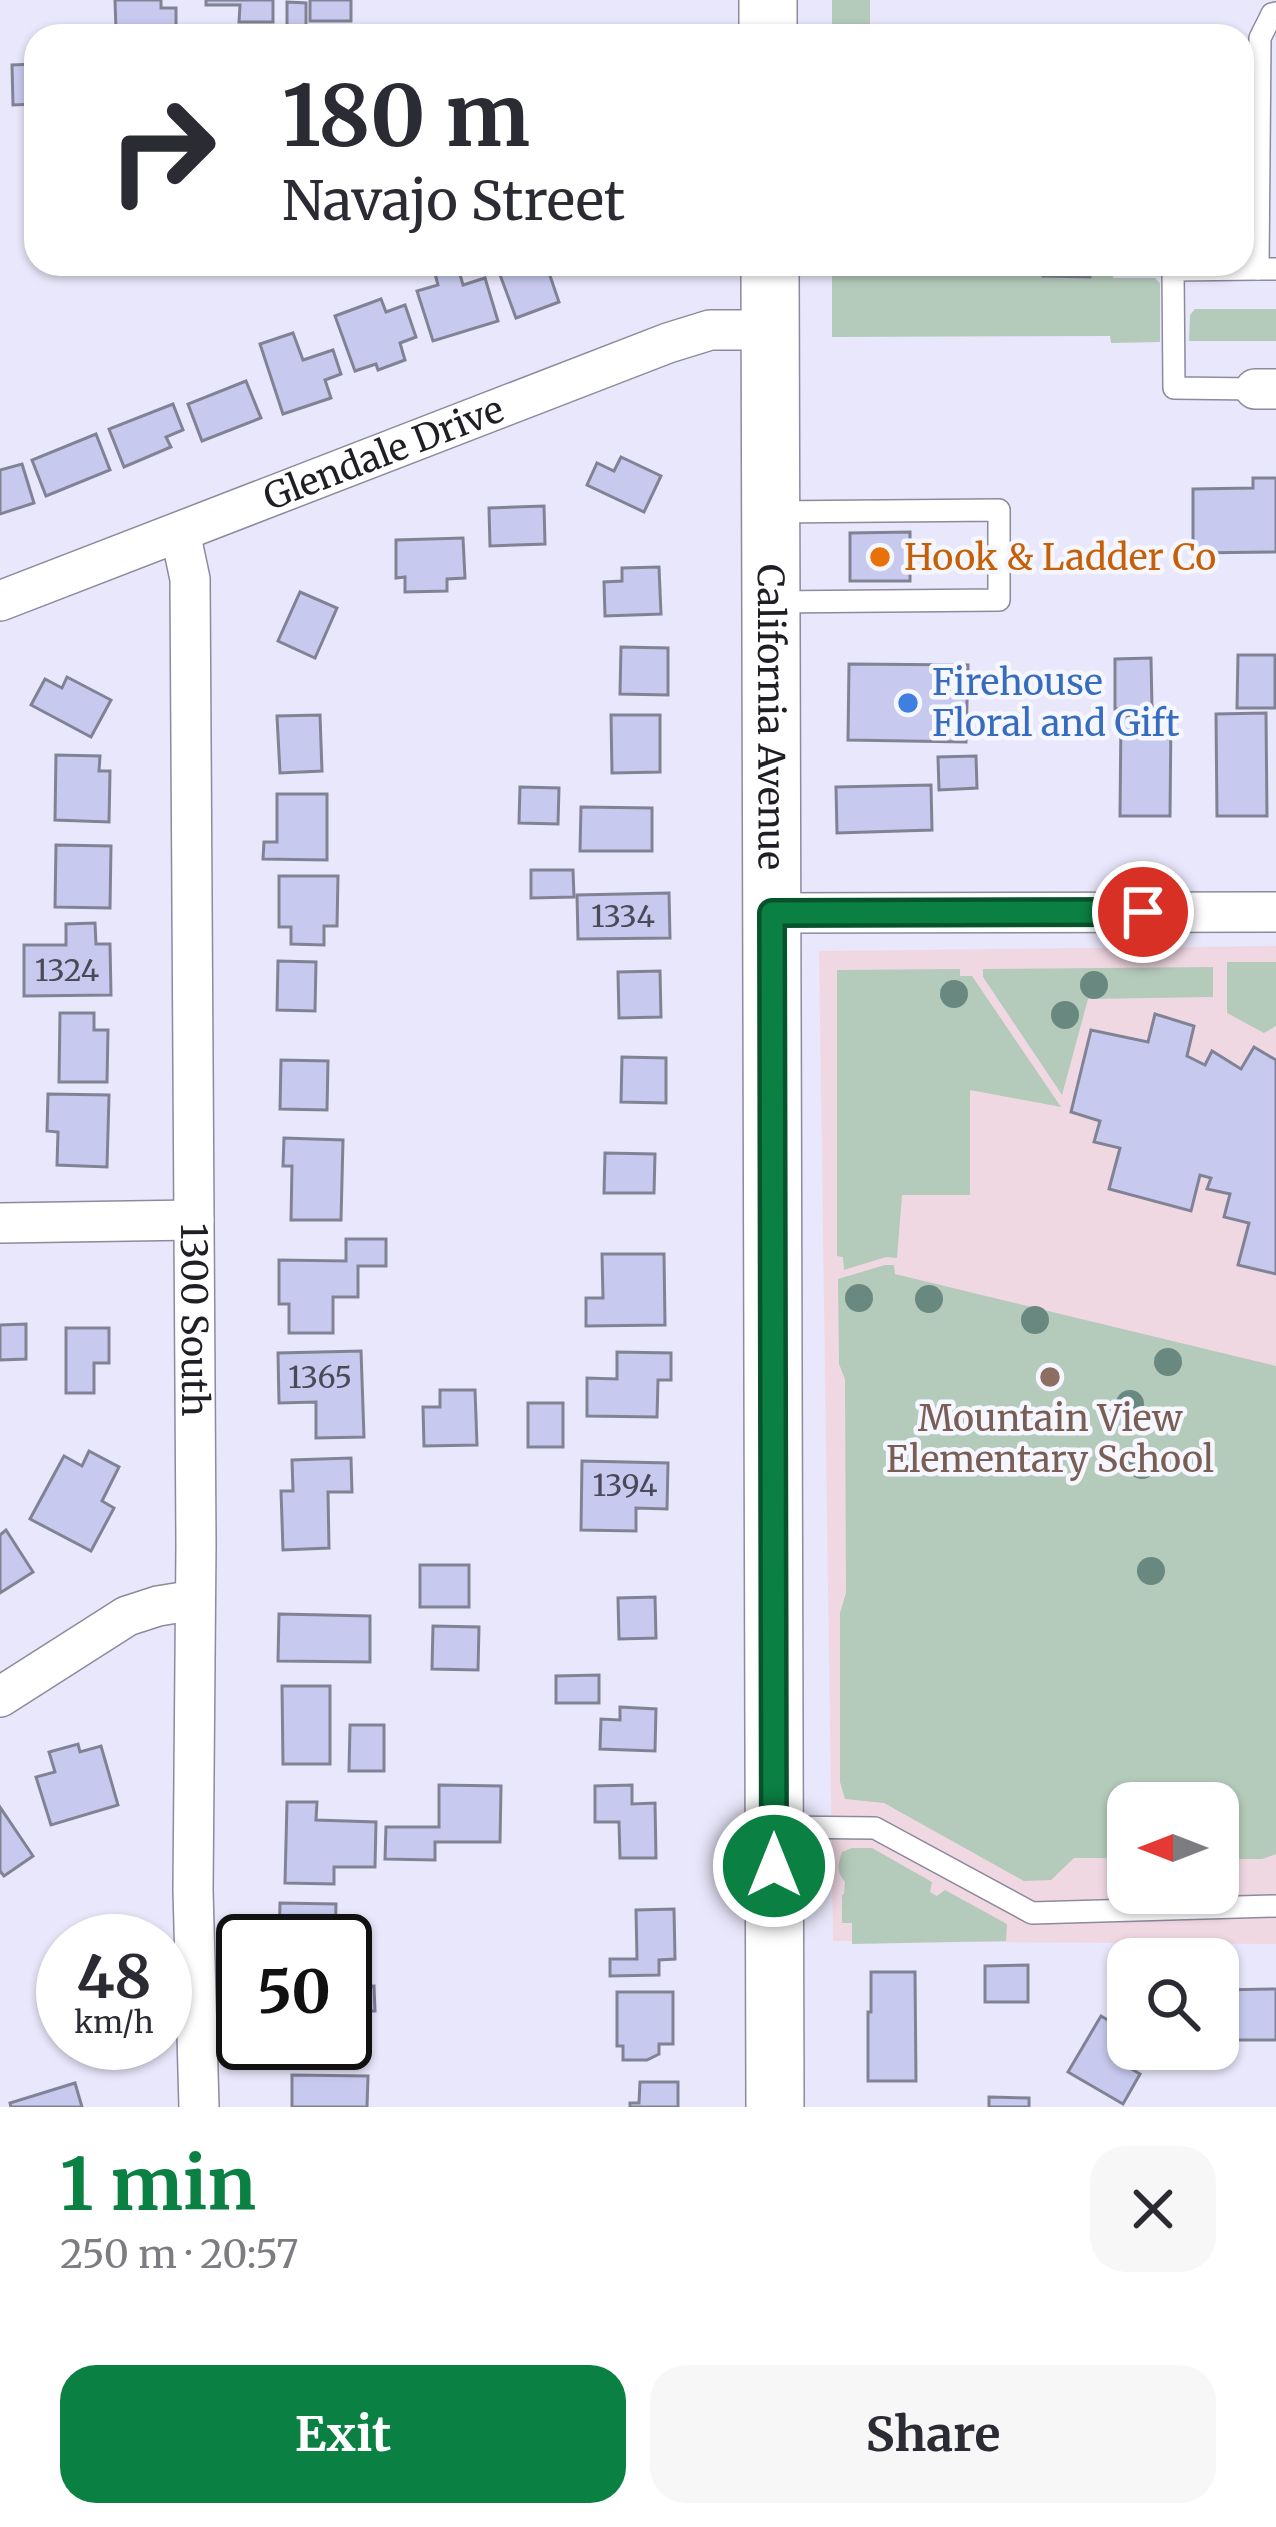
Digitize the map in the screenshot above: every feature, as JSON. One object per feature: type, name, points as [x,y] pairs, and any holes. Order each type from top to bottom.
[{"type":"main road","name":"California Avenue","points":[[770,276],[775,2107]]},
{"type":"street","name":"Glendale Drive","points":[[0,601],[668,343],[710,330],[770,330]]},
{"type":"street","name":"1300 South","points":[[180,532],[190,579],[193,1890],[199,2107]]},
{"type":"street","points":[[772,913],[1276,912]]},
{"type":"street","points":[[0,1223],[194,1220]]},
{"type":"street","points":[[0,1696],[127,1616],[195,1600]]},
{"type":"lane","points":[[1267,269],[1260,38],[1276,13]]},
{"type":"lane","points":[[1172,276],[1174,388],[1266,389]]},
{"type":"lane","points":[[771,512],[999,510],[999,600],[771,602]]},
{"type":"lane","points":[[774,1827],[874,1828],[1032,1913],[1276,1906]]},
{"type":"shaded area","name":"Mountain View Elementary School","points":[[1276,946],[1276,1944],[1239,1944],[1239,1938],[1107,1938],[1107,1943],[833,1941],[819,951]]},
{"type":"green space","points":[[832,0],[870,0],[870,24],[832,24]]},
{"type":"green space","points":[[832,276],[1113,276],[1155,278],[1160,283],[1160,342],[1111,343],[1110,336],[832,337]]},
{"type":"green space","points":[[1195,309],[1276,309],[1276,341],[1189,341],[1190,315]]},
{"type":"green space","points":[[1227,962],[1276,962],[1276,1026],[1264,1033],[1227,1013]]},
{"type":"green space","points":[[1213,967],[1213,997],[1088,999],[1062,1095],[983,977],[983,969]]},
{"type":"green space","points":[[960,969],[960,976],[972,976],[1061,1107],[970,1090],[970,1195],[902,1195],[897,1258],[844,1270],[843,1257],[837,1256],[837,970]]},
{"type":"green space","points":[[894,1265],[895,1274],[1276,1366],[1276,1854],[1239,1859],[1239,1782],[1107,1782],[1107,1858],[1074,1858],[1051,1880],[1024,1881],[884,1803],[845,1799],[840,1782],[840,1613],[846,1593],[845,1379],[839,1364],[838,1279]]},
{"type":"green space","points":[[872,1848],[932,1882],[930,1892],[937,1896],[945,1890],[1007,1924],[1006,1941],[852,1944],[852,1923],[842,1923],[845,1882],[839,1868],[842,1852]]},
{"type":"building","points":[[115,0],[161,0],[161,8],[176,8],[176,24],[116,24]]},
{"type":"building","points":[[206,0],[273,0],[273,22],[239,22],[240,5],[206,5]]},
{"type":"building","points":[[310,0],[351,0],[351,21],[310,21]]},
{"type":"building","points":[[287,2],[306,3],[306,24],[287,24]]},
{"type":"building","points":[[24,64],[24,105],[13,105],[12,65]]},
{"type":"building","points":[[436,276],[460,276],[463,285],[485,278],[498,321],[433,341],[417,291],[438,285]]},
{"type":"building","points":[[500,276],[550,276],[559,302],[516,318]]},
{"type":"building","points":[[381,299],[386,312],[405,305],[416,337],[400,343],[405,360],[378,370],[376,364],[355,371],[335,316]]},
{"type":"building","points":[[293,333],[303,360],[333,350],[341,374],[325,380],[331,398],[283,414],[260,344]]},
{"type":"building","points":[[246,381],[261,418],[202,441],[188,404]]},
{"type":"building","points":[[173,404],[183,430],[166,437],[171,447],[124,467],[109,429]]},
{"type":"building","points":[[96,434],[110,470],[46,496],[32,460]]},
{"type":"building","points":[[621,457],[661,476],[644,512],[587,485],[597,463],[614,471]]},
{"type":"building","points":[[22,464],[34,503],[0,514],[0,470]]},
{"type":"building","points":[[1253,478],[1276,478],[1276,552],[1193,553],[1193,489],[1253,488]]},
{"type":"building","points":[[544,506],[545,544],[490,546],[489,508]]},
{"type":"building","name":"Hook & Ladder Co","points":[[910,532],[910,581],[850,581],[850,533]]},
{"type":"building","points":[[463,538],[465,578],[447,579],[447,591],[405,592],[405,577],[396,578],[396,540]]},
{"type":"building","points":[[659,567],[661,614],[605,616],[604,582],[622,581],[622,568]]},
{"type":"building","points":[[300,592],[337,608],[315,658],[278,641]]},
{"type":"building","points":[[621,647],[668,648],[668,695],[620,694]]},
{"type":"building","points":[[1238,655],[1275,655],[1275,708],[1237,708]]},
{"type":"building","points":[[1151,658],[1152,708],[1115,709],[1115,659]]},
{"type":"building","name":"Firehouse Floral and Gift","points":[[849,664],[968,665],[966,742],[848,740]]},
{"type":"building","points":[[67,677],[111,700],[91,737],[31,705],[45,679],[62,688]]},
{"type":"building","points":[[1266,713],[1267,816],[1217,816],[1216,714]]},
{"type":"building","points":[[320,715],[322,771],[280,773],[277,716]]},
{"type":"building","points":[[611,715],[660,715],[660,772],[612,773]]},
{"type":"building","points":[[1121,716],[1171,716],[1170,816],[1120,816]]},
{"type":"building","points":[[56,755],[100,756],[99,771],[110,771],[109,822],[55,820]]},
{"type":"building","points":[[976,756],[977,788],[939,790],[938,757]]},
{"type":"building","points":[[931,785],[932,830],[837,833],[836,787]]},
{"type":"building","points":[[520,787],[559,788],[558,824],[519,823]]},
{"type":"building","points":[[277,794],[327,794],[327,860],[263,859],[264,842],[277,842]]},
{"type":"building","points":[[581,807],[652,808],[652,851],[580,851]]},
{"type":"building","points":[[56,845],[111,846],[110,908],[55,907]]},
{"type":"building","points":[[531,870],[573,870],[574,897],[531,898]]},
{"type":"building","points":[[279,876],[338,876],[337,926],[324,926],[324,945],[291,944],[291,927],[279,927]]},
{"type":"building","points":[[669,893],[670,938],[578,939],[577,895]]},
{"type":"building","points":[[95,923],[96,944],[110,944],[111,995],[24,996],[24,945],[66,945],[66,924]]},
{"type":"building","points":[[278,961],[316,962],[315,1011],[277,1010]]},
{"type":"building","points":[[660,971],[661,1017],[619,1018],[618,972]]},
{"type":"building","points":[[60,1013],[94,1013],[94,1030],[108,1030],[107,1082],[59,1082]]},
{"type":"building","points":[[1155,1014],[1194,1026],[1187,1056],[1205,1065],[1212,1051],[1241,1069],[1254,1047],[1276,1060],[1276,1274],[1238,1265],[1249,1223],[1224,1217],[1230,1194],[1207,1189],[1211,1178],[1200,1175],[1191,1211],[1109,1189],[1120,1148],[1094,1142],[1100,1121],[1071,1112],[1091,1030],[1148,1042]]},
{"type":"building","points":[[622,1057],[666,1058],[666,1103],[621,1102]]},
{"type":"building","points":[[281,1060],[328,1061],[327,1110],[280,1109]]},
{"type":"building","points":[[48,1094],[109,1095],[107,1167],[57,1165],[58,1132],[47,1131]]},
{"type":"building","points":[[284,1138],[343,1140],[341,1220],[291,1220],[292,1166],[283,1166]]},
{"type":"building","points":[[605,1153],[655,1154],[654,1193],[604,1193]]},
{"type":"building","points":[[346,1239],[386,1239],[386,1266],[358,1266],[358,1297],[333,1297],[333,1333],[289,1333],[289,1304],[279,1304],[279,1260],[346,1261]]},
{"type":"building","points":[[602,1254],[664,1254],[665,1325],[586,1326],[586,1298],[603,1298]]},
{"type":"building","points":[[26,1324],[26,1359],[0,1360],[0,1325]]},
{"type":"building","points":[[66,1328],[109,1328],[109,1363],[94,1363],[94,1393],[66,1393]]},
{"type":"building","points":[[361,1351],[364,1437],[316,1438],[316,1402],[279,1403],[278,1353]]},
{"type":"building","points":[[617,1352],[671,1353],[671,1380],[658,1380],[657,1417],[587,1416],[587,1378],[617,1379]]},
{"type":"building","points":[[440,1390],[475,1390],[477,1445],[424,1446],[423,1407],[440,1407]]},
{"type":"building","points":[[528,1403],[563,1403],[563,1447],[528,1447]]},
{"type":"building","points":[[89,1451],[119,1467],[102,1501],[114,1508],[91,1551],[30,1519],[64,1456],[82,1466]]},
{"type":"building","points":[[351,1458],[352,1492],[328,1492],[329,1548],[283,1550],[281,1491],[293,1491],[292,1460]]},
{"type":"building","points":[[582,1461],[668,1463],[667,1509],[636,1508],[636,1531],[581,1530]]},
{"type":"building","points":[[6,1530],[33,1572],[0,1593],[0,1535]]},
{"type":"building","points":[[420,1565],[469,1565],[469,1607],[420,1607]]},
{"type":"building","points":[[655,1597],[656,1638],[619,1639],[618,1598]]},
{"type":"building","points":[[279,1614],[370,1616],[370,1662],[278,1661]]},
{"type":"building","points":[[433,1626],[479,1627],[478,1670],[432,1669]]},
{"type":"building","points":[[599,1675],[599,1703],[556,1703],[556,1676]]},
{"type":"building","points":[[282,1686],[330,1686],[330,1764],[283,1764]]},
{"type":"building","points":[[620,1707],[656,1709],[655,1751],[600,1749],[601,1719],[620,1720]]},
{"type":"building","points":[[350,1725],[384,1725],[384,1771],[349,1771]]},
{"type":"building","points":[[78,1744],[80,1752],[101,1746],[118,1805],[51,1825],[36,1777],[55,1772],[49,1752]]},
{"type":"building","points":[[439,1785],[501,1786],[500,1842],[435,1842],[435,1860],[385,1859],[386,1827],[439,1827]]},
{"type":"building","points":[[632,1785],[632,1804],[655,1803],[656,1858],[620,1858],[619,1822],[595,1822],[595,1786]]},
{"type":"building","points":[[287,1802],[317,1802],[316,1820],[376,1822],[375,1867],[334,1867],[334,1884],[285,1883]]},
{"type":"building","points":[[0,1807],[33,1856],[4,1876],[0,1871]]},
{"type":"building","points":[[280,1903],[336,1904],[336,1914],[280,1914]]},
{"type":"building","points":[[674,1909],[675,1959],[659,1960],[659,1975],[610,1976],[610,1959],[637,1959],[636,1910]]},
{"type":"building","points":[[1028,1965],[1028,2002],[985,2002],[985,1966]]},
{"type":"building","points":[[871,1972],[915,1972],[916,2081],[868,2081]]},
{"type":"building","points":[[1276,1989],[1276,2040],[1239,2040],[1239,1990]]},
{"type":"building","points":[[617,1992],[673,1992],[673,2044],[659,2044],[659,2054],[647,2060],[623,2060],[623,2046],[617,2046]]},
{"type":"building","points":[[1101,2016],[1107,2020],[1107,2070],[1140,2074],[1123,2104],[1068,2072]]},
{"type":"building","points":[[292,2075],[368,2076],[367,2107],[292,2107]]},
{"type":"building","points":[[640,2082],[678,2082],[678,2107],[630,2107],[630,2103],[639,2103]]},
{"type":"building","points":[[75,2083],[82,2107],[11,2107],[10,2103]]},
{"type":"building","points":[[989,2097],[1029,2098],[1029,2107],[989,2107]]},
{"type":"place","name":"Hook & Ladder Co","points":[[880,557]]},
{"type":"place","name":"Firehouse Floral and Gift","points":[[908,703]]},
{"type":"place","name":"Mountain View Elementary School","points":[[1050,1377]]},
{"type":"route","points":[[774,1866],[772,913],[1143,912]]}]
